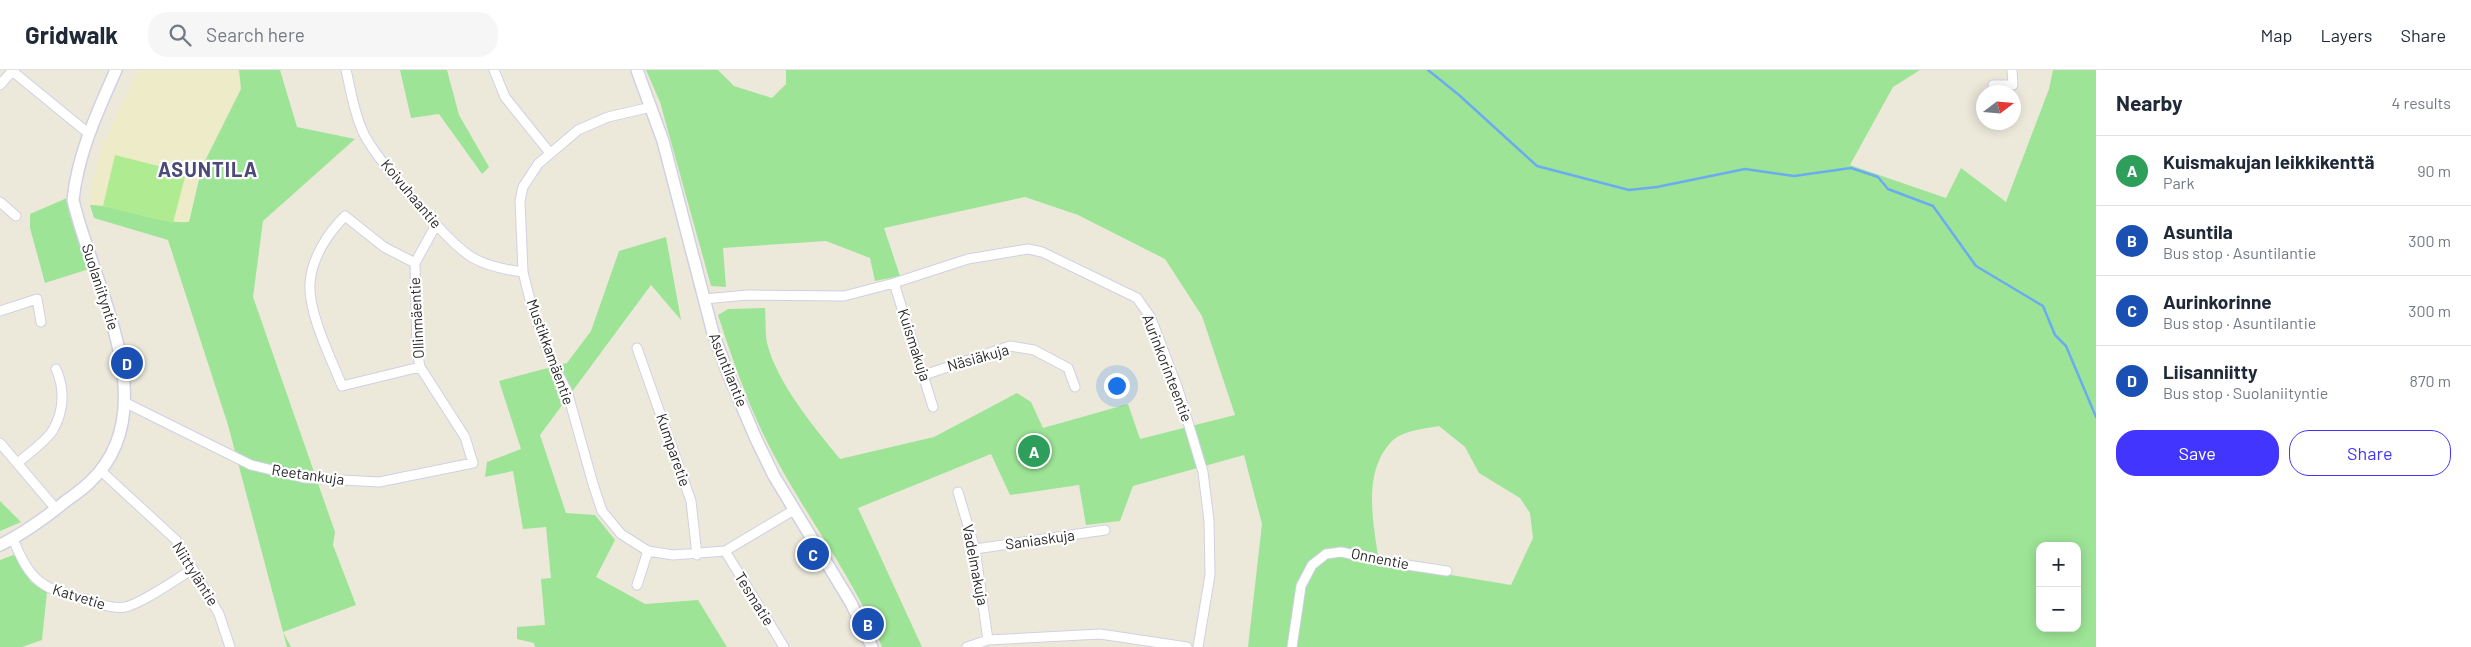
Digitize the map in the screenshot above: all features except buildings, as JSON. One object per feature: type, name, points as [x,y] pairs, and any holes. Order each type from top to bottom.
[{"type":"street","name":"Suolaniityntie","points":[[0,545],[35,526],[90,482],[100,470],[114,446],[122,425],[126,403],[124,368],[73,200],[76,175],[88,133],[116,70]]},
{"type":"street","name":"Koivuhaantie","points":[[346,70],[359,123],[369,144],[436,225],[471,257],[499,268],[524,272]]},
{"type":"street","points":[[494,70],[506,97],[550,153]]},
{"type":"street","name":"Asuntilantie","points":[[637,70],[663,141],[713,334],[756,439],[794,510],[851,604],[872,647]]},
{"type":"street","points":[[2012,70],[2012,85]]},
{"type":"street","points":[[0,85],[11,71],[88,133]]},
{"type":"street","name":"Mustikkamäentie","points":[[651,106],[608,117],[578,130],[538,164],[523,187],[520,208],[524,272],[538,325],[550,358],[566,391],[578,438],[602,511],[622,534],[648,551],[674,556],[725,551],[794,510]]},
{"type":"street","points":[[0,202],[16,216]]},
{"type":"street","points":[[415,263],[384,247],[345,216],[330,232],[319,253],[310,283],[314,311],[342,386],[420,367]]},
{"type":"street","name":"Ollinmäentie","points":[[436,225],[415,263],[415,328],[420,367],[465,437],[473,463]]},
{"type":"street","name":"Aurinkorinteentie","points":[[704,300],[748,295],[844,296],[968,260],[1028,249],[1042,252],[1137,298],[1151,318],[1178,389],[1203,472],[1210,521],[1210,575],[1198,647]]},
{"type":"street","name":"Kuismakuja","points":[[894,283],[933,407]]},
{"type":"street","points":[[0,311],[37,299],[41,322]]},
{"type":"street","name":"Näsiäkuja","points":[[924,375],[1010,346],[1034,350],[1068,368],[1076,387]]},
{"type":"street","name":"Kumparetie","points":[[637,348],[691,501],[697,555]]},
{"type":"street","points":[[18,463],[52,432],[60,414],[63,394],[62,382],[56,369]]},
{"type":"street","name":"Reetankuja","points":[[126,403],[251,465],[305,478],[379,482],[473,463]]},
{"type":"street","points":[[0,443],[56,509]]},
{"type":"street","name":"Niittyläntie","points":[[100,470],[176,540],[219,614],[230,647]]},
{"type":"street","name":"Vadelmakuja","points":[[958,492],[975,549],[988,640]]},
{"type":"street","name":"Saniaskuja","points":[[975,549],[1105,530]]},
{"type":"street","name":"Katvetie","points":[[13,539],[26,568],[36,581],[60,594],[116,608],[127,607],[138,602],[192,569]]},
{"type":"street","points":[[637,586],[648,551]]},
{"type":"street","name":"Tesmatie","points":[[725,551],[784,647]]},
{"type":"street","name":"Onnentie","points":[[1292,647],[1301,586],[1312,565],[1326,554],[1341,552],[1447,571]]},
{"type":"street","points":[[967,647],[988,640],[1100,634],[1187,647]]},
{"type":"shaded area","points":[[138,70],[239,70],[241,89],[202,167],[189,222],[173,223],[103,206],[90,205],[92,183],[104,142]]},
{"type":"green space","points":[[239,70],[280,70],[297,127],[355,139],[263,221],[253,297],[335,532],[333,545],[356,605],[283,632],[228,425],[168,240],[94,218],[90,205],[115,208],[152,218],[189,222],[202,167],[241,89]]},
{"type":"green space","points":[[400,70],[447,70],[459,115],[489,167],[482,174],[439,114],[411,118]]},
{"type":"green space","points":[[646,70],[718,70],[734,86],[772,98],[786,84],[786,70],[1920,70],[1893,87],[1850,165],[1946,198],[1961,168],[2006,202],[2049,89],[2053,70],[2096,70],[2096,647],[1248,647],[1262,524],[1244,455],[1133,486],[1120,521],[1086,525],[1079,485],[1010,495],[991,454],[858,508],[922,647],[882,647],[854,590],[788,481],[759,425],[732,357],[718,315],[728,309],[765,308],[767,343],[779,374],[798,404],[840,459],[934,437],[1017,393],[1031,402],[1043,428],[1128,404],[1140,439],[1235,415],[1202,316],[1165,259],[1078,215],[1025,197],[884,228],[900,276],[875,281],[870,258],[826,241],[723,248],[726,287],[711,286],[660,102]],"holes":[[[1439,426],[1465,447],[1479,473],[1520,498],[1530,513],[1533,538],[1511,585],[1379,563],[1372,500],[1376,468],[1382,454],[1392,441],[1402,434]]]},
{"type":"green space","points":[[115,155],[186,173],[173,223],[103,206]]},
{"type":"green space","points":[[67,198],[89,269],[45,283],[30,228],[30,214]]},
{"type":"green space","points":[[666,237],[681,320],[651,285],[540,435],[566,513],[595,515],[615,540],[596,577],[645,604],[698,600],[727,647],[535,647],[534,643],[517,639],[517,627],[545,625],[541,579],[551,578],[546,527],[523,529],[513,471],[485,477],[487,462],[521,449],[499,381],[567,363],[591,331],[619,251]]},
{"type":"green space","points":[[0,501],[21,522],[0,531]]},
{"type":"green space","points":[[16,554],[31,582],[47,592],[42,640],[22,647],[0,647],[0,560]]},
{"type":"green space","points":[[283,632],[291,647],[287,647]]},
{"type":"waterway","points":[[1428,70],[1459,95],[1537,166],[1629,190],[1657,187],[1745,169],[1794,176],[1851,168],[1878,177],[1888,189],[1933,206],[1976,266],[2043,306],[2055,335],[2066,346],[2096,417]]},
{"type":"place","name":"Liisanniitty","points":[[127,363]]},
{"type":"place","name":"Kuismakujan leikkikenttä","points":[[1034,451]]},
{"type":"place","name":"Aurinkorinne","points":[[813,554]]},
{"type":"place","name":"Asuntila","points":[[868,624]]},
{"type":"district","name":"ASUNTILA","points":[[208,170]]}]
